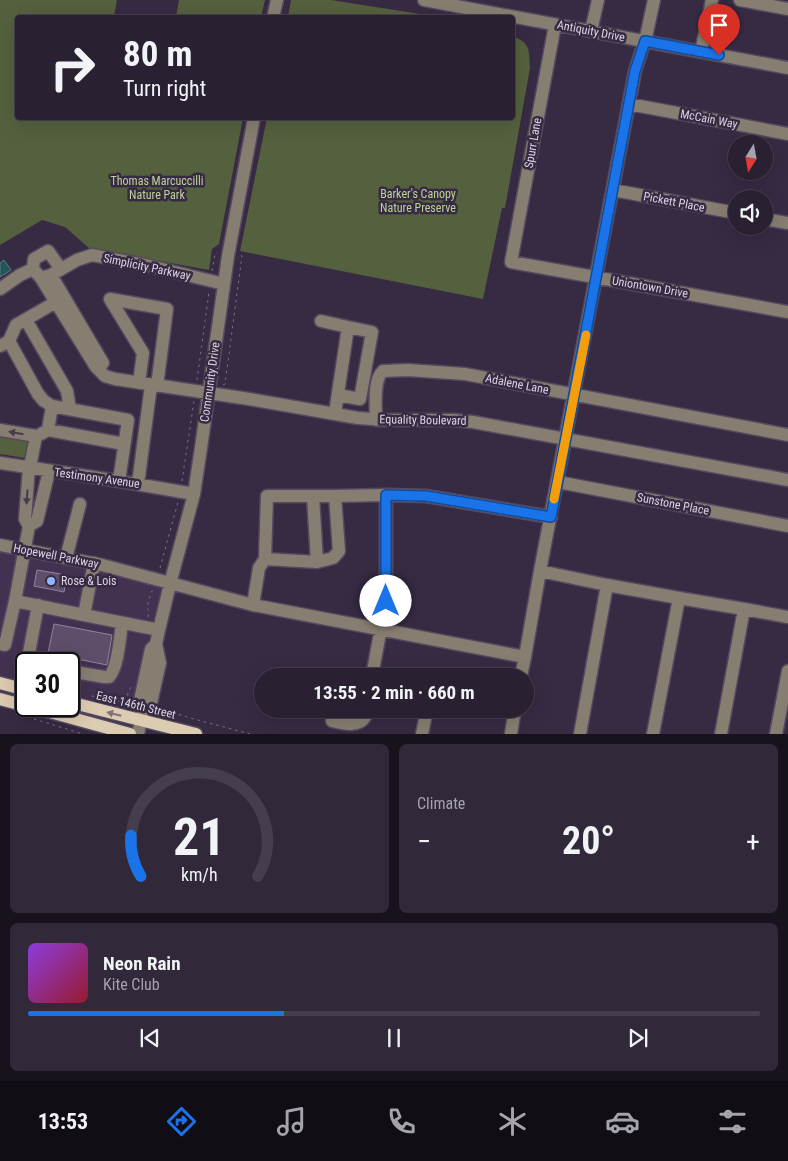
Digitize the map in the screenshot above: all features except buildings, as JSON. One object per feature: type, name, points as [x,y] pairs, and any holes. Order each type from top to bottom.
[{"type":"main road","points":[[0,683],[15,687]]},
{"type":"main road","points":[[0,699],[15,705]]},
{"type":"main road","name":"East 146th Street","points":[[80,704],[142,716],[196,734]]},
{"type":"main road","points":[[57,717],[130,734]]},
{"type":"street","points":[[274,15],[276,0]]},
{"type":"street","name":"Antiquity Drive","points":[[424,0],[506,15]]},
{"type":"street","points":[[591,31],[598,0]]},
{"type":"street","points":[[522,668],[635,71],[645,41],[654,0]]},
{"type":"street","points":[[701,52],[712,0]]},
{"type":"street","points":[[740,0],[788,9]]},
{"type":"street","name":"Antiquity Drive","points":[[515,17],[788,68]]},
{"type":"street","name":"Spurr Lane","points":[[512,262],[555,24]]},
{"type":"street","name":"McCain Way","points":[[629,104],[788,134]]},
{"type":"street","name":"Community Drive","points":[[138,734],[142,716],[151,703],[160,663],[156,644],[194,494],[228,256],[254,120]]},
{"type":"street","name":"Pickett Place","points":[[613,190],[728,212]]},
{"type":"street","points":[[773,220],[788,223]]},
{"type":"street","name":"Simplicity Parkway","points":[[0,289],[20,276],[47,273],[87,256],[97,256],[224,284]]},
{"type":"street","name":"Uniontown Drive","points":[[512,262],[788,312]]},
{"type":"street","points":[[47,273],[115,379]]},
{"type":"street","name":"Equality Boulevard","points":[[47,273],[56,302],[100,372],[105,376],[115,379],[358,418],[473,422],[788,480]]},
{"type":"street","points":[[138,484],[149,385],[167,310],[110,299],[143,353],[149,385]]},
{"type":"street","points":[[56,302],[16,325],[4,343],[38,394],[52,406],[128,420],[119,481]]},
{"type":"street","points":[[26,320],[67,391],[70,409]]},
{"type":"street","points":[[321,321],[372,332],[360,399],[338,395]]},
{"type":"street","points":[[335,414],[348,327]]},
{"type":"street","name":"Adalene Lane","points":[[376,420],[378,375],[383,371],[408,370],[466,374],[788,435]]},
{"type":"street","points":[[48,430],[52,406]]},
{"type":"street","points":[[0,430],[36,436],[48,430],[124,444]]},
{"type":"street","points":[[30,526],[25,519],[30,467],[36,436]]},
{"type":"street","name":"Testimony Avenue","points":[[0,463],[194,494]]},
{"type":"street","points":[[0,644],[5,645],[5,619],[15,601],[30,526],[37,521],[49,471]]},
{"type":"street","name":"Sunstone Place","points":[[558,482],[788,526]]},
{"type":"street","points":[[374,668],[386,601],[386,495]]},
{"type":"street","points":[[253,605],[259,568],[265,559],[267,496],[426,496],[551,517]]},
{"type":"street","points":[[313,496],[317,562]]},
{"type":"street","points":[[265,559],[317,562],[333,558],[338,551],[334,496]]},
{"type":"street","points":[[66,558],[80,504]]},
{"type":"street","name":"Hopewell Parkway","points":[[0,545],[94,563],[253,605],[524,657]]},
{"type":"street","points":[[84,615],[94,563]]},
{"type":"street","points":[[540,571],[607,585],[788,617]]},
{"type":"street","points":[[580,734],[607,585]]},
{"type":"street","points":[[653,734],[679,598]]},
{"type":"street","points":[[15,601],[159,630]]},
{"type":"street","points":[[29,652],[38,605]]},
{"type":"street","points":[[721,734],[744,609]]},
{"type":"street","points":[[80,673],[109,677],[113,673],[122,623]]},
{"type":"street","points":[[776,734],[788,671]]},
{"type":"street","points":[[332,721],[352,724],[360,722],[365,718]]},
{"type":"street","points":[[422,734],[425,718]]},
{"type":"street","points":[[511,734],[512,718]]},
{"type":"path","points":[[87,695],[131,704]]},
{"type":"path","points":[[158,709],[250,734]]},
{"type":"path","points":[[43,717],[83,734]]},
{"type":"shaded area","points":[[4,260],[11,270],[0,277],[0,263]]},
{"type":"shaded area","points":[[0,550],[99,569],[163,588],[133,701],[124,705],[80,697],[80,652],[15,652],[15,682],[0,678]]},
{"type":"green space","name":"Thomas Marcuccilli Nature Park","points":[[0,0],[117,0],[114,15],[15,15],[15,120],[243,120],[219,244],[212,249],[209,270],[89,248],[65,227],[42,220],[0,245]]},
{"type":"green space","points":[[179,0],[265,0],[261,15],[176,15]]},
{"type":"green space","points":[[291,0],[331,0],[426,15],[288,15]]},
{"type":"green space","name":"Barker's Canopy Nature Preserve","points":[[515,38],[526,45],[529,52],[530,68],[505,208],[502,208],[483,299],[240,251],[267,120],[515,120]]},
{"type":"green space","points":[[0,437],[28,441],[25,458],[0,454]]},
{"type":"slow traffic","points":[[554,499],[586,335]]},
{"type":"place","name":"Rose & Lois","points":[[51,581]]},
{"type":"route","points":[[386,601],[386,495],[426,496],[551,517],[635,71],[645,41],[719,55]]}]
